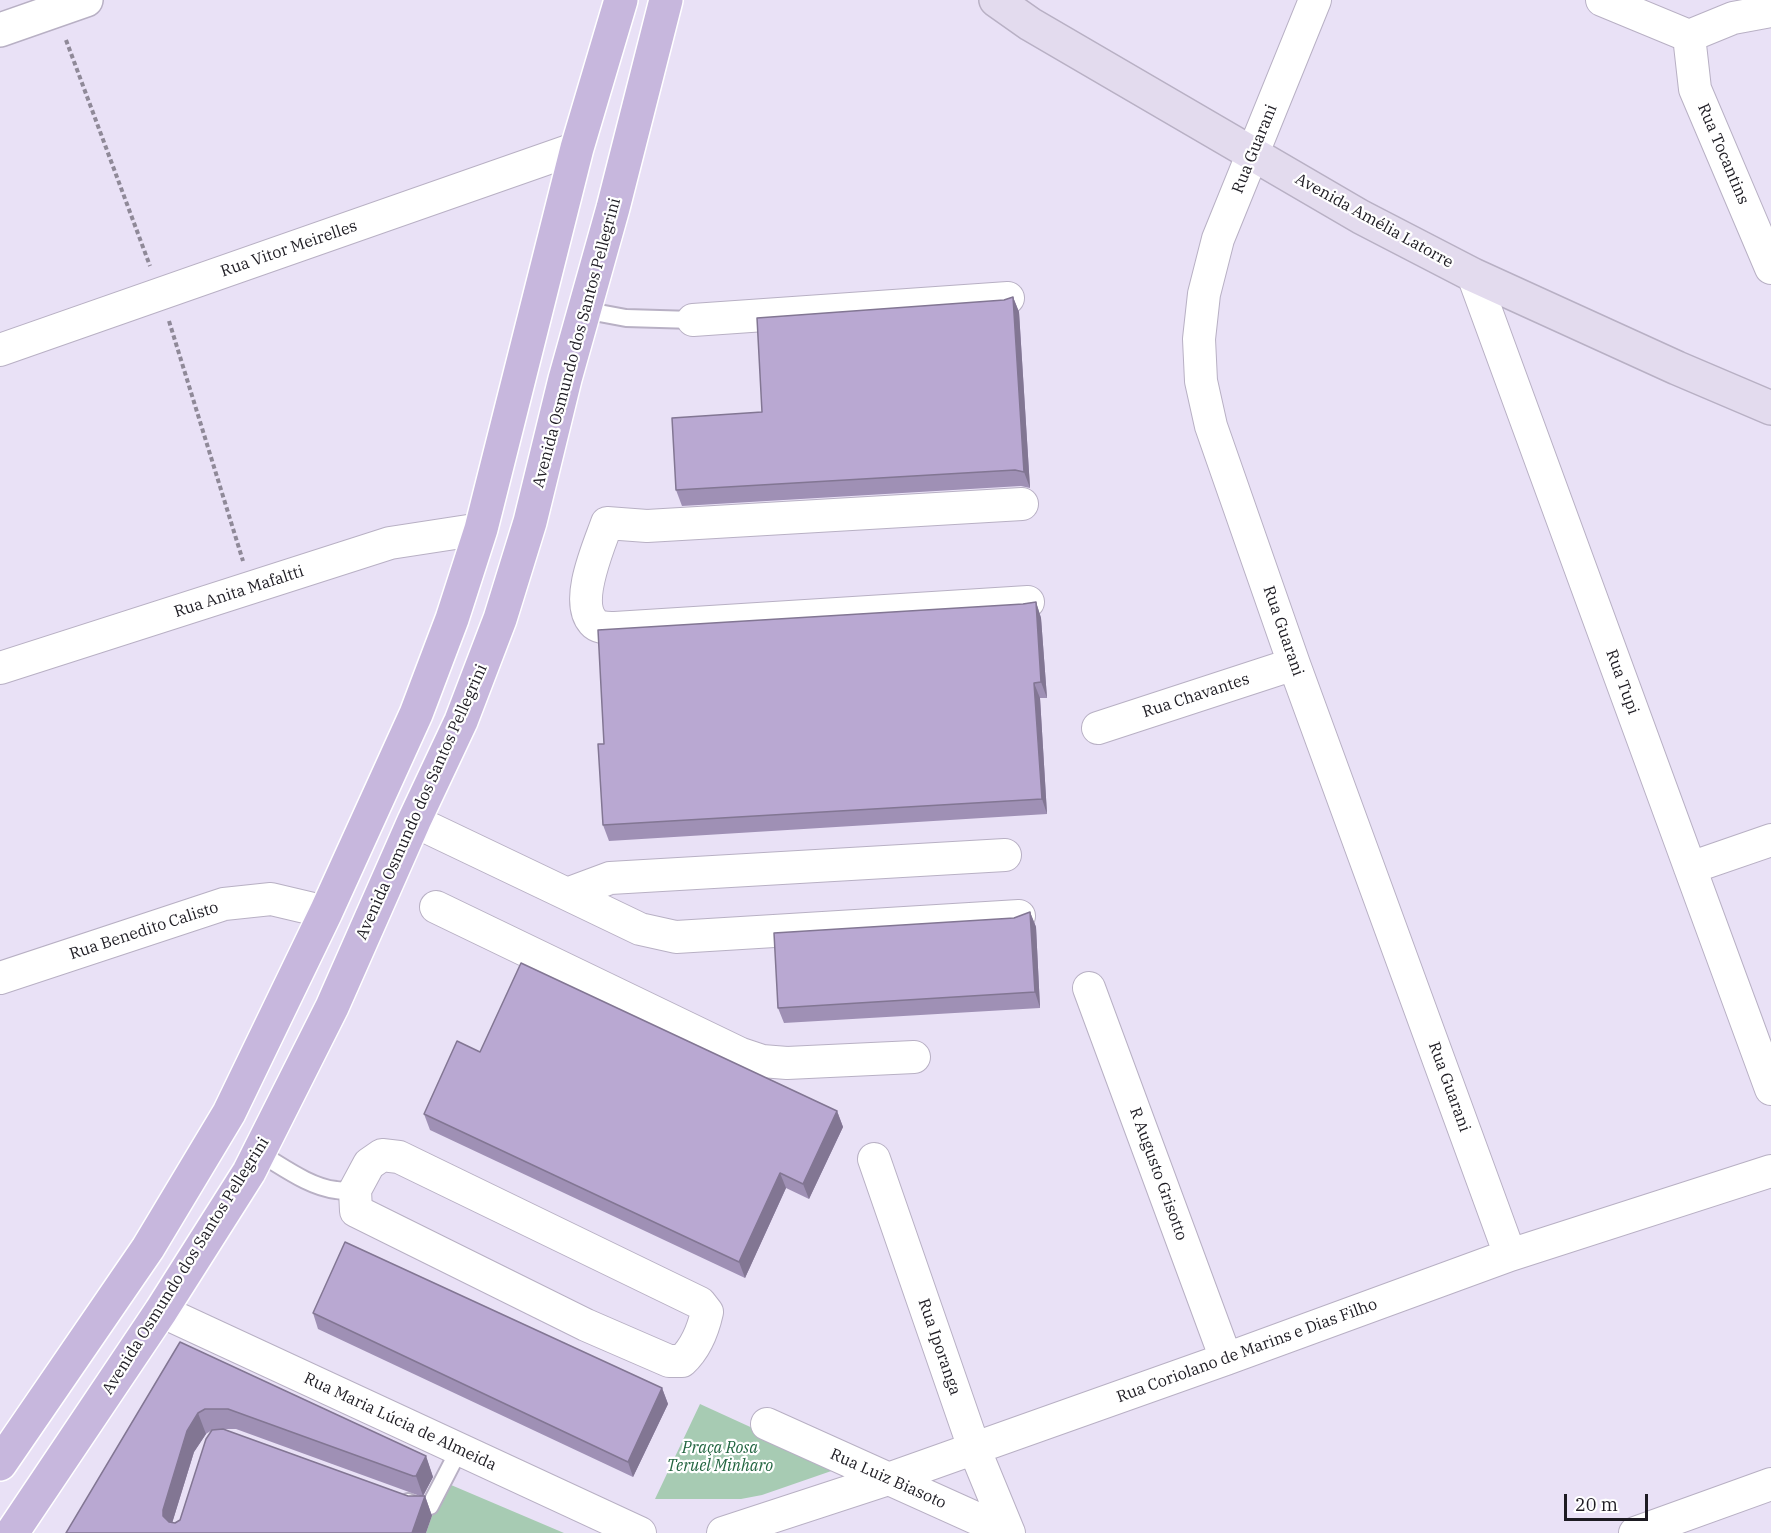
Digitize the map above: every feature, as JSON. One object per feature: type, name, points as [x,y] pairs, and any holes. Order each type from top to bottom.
[{"type":"main road","points":[[0,1464],[148,1248],[229,1113],[326,912],[416,714],[452,619],[481,529],[577,148],[621,0]]},
{"type":"main road","name":"Avenida Osmundo dos Santos Pellegrini","points":[[12,1533],[161,1311],[259,1153],[332,1007],[461,721],[500,619],[530,522],[583,310],[613,208],[666,0]]},
{"type":"main road","name":"Avenida Amélia Latorre","points":[[996,0],[1029,24],[1361,217],[1473,275],[1771,408]]},
{"type":"main road","points":[[577,148],[599,171],[613,208]]},
{"type":"street","points":[[0,30],[86,0]]},
{"type":"street","name":"Rua Guarani","points":[[1315,0],[1218,239],[1204,294],[1199,339],[1201,381],[1211,426],[1294,664],[1510,1255]]},
{"type":"street","points":[[1602,0],[1689,36],[1733,18],[1771,11]]},
{"type":"street","name":"Rua Tocantins","points":[[1689,36],[1695,89],[1771,268]]},
{"type":"street","name":"Rua Vitor Meirelles","points":[[0,350],[577,148]]},
{"type":"street","name":"Rua Tupi","points":[[1473,275],[1771,1089]]},
{"type":"street","points":[[693,320],[1008,298]]},
{"type":"street","points":[[1022,504],[647,525],[607,523],[588,580],[586,600],[588,613],[593,623],[603,628],[1028,602]]},
{"type":"street","name":"Rua Anita Mafaltti","points":[[0,668],[390,543],[481,529]]},
{"type":"street","name":"Rua Chavantes","points":[[1098,729],[1294,664]]},
{"type":"street","points":[[414,821],[640,929],[676,937],[1019,916]]},
{"type":"street","points":[[1690,868],[1771,840]]},
{"type":"street","points":[[567,894],[610,878],[1005,855]]},
{"type":"street","name":"Rua Benedito Calisto","points":[[0,978],[224,904],[272,899],[326,912]]},
{"type":"street","points":[[436,907],[741,1054],[762,1061],[787,1063],[914,1057]]},
{"type":"street","name":"R Augusto Grisotto","points":[[1089,988],[1226,1359]]},
{"type":"street","points":[[382,1155],[399,1157],[700,1303],[707,1312],[705,1323],[692,1351],[682,1361],[669,1361],[586,1325],[356,1211],[355,1190],[369,1164],[382,1155]]},
{"type":"street","name":"Rua Iporanga","points":[[874,1159],[974,1448],[1009,1533]]},
{"type":"street","name":"Rua Coriolano de Marins e Dias Filho","points":[[723,1533],[888,1479],[1510,1255],[1771,1171]]},
{"type":"street","name":"Rua Maria Lúcia de Almeida","points":[[161,1311],[640,1533]]},
{"type":"street","name":"Rua Luiz Biasoto","points":[[767,1424],[1009,1533]]},
{"type":"street","points":[[1635,1533],[1771,1484]]},
{"type":"lane","points":[[583,310],[626,318],[693,320]]},
{"type":"lane","points":[[259,1153],[305,1180],[322,1187],[336,1191],[355,1190]]},
{"type":"lane","points":[[397,1498],[419,1506],[430,1506],[459,1450]]},
{"type":"green space","name":"Praça Rosa Teruel Minharo","points":[[700,1404],[840,1468],[762,1495],[741,1499],[655,1499]]},
{"type":"green space","points":[[444,1482],[564,1533],[426,1533]]},
{"type":"building","points":[[1013,297],[1024,472],[1015,470],[676,490],[672,418],[762,412],[757,318],[1004,300]]},
{"type":"building","points":[[1036,602],[1041,682],[1034,683],[1042,799],[603,825],[598,744],[604,744],[598,630]]},
{"type":"building","points":[[1030,912],[1035,992],[778,1008],[774,933],[1014,918]]},
{"type":"building","points":[[521,963],[837,1111],[803,1184],[780,1173],[739,1262],[424,1114],[457,1041],[480,1052]]},
{"type":"building","points":[[345,1242],[662,1388],[628,1462],[313,1313]]},
{"type":"building","points":[[180,1342],[426,1456],[416,1476],[413,1476],[228,1409],[205,1409],[198,1413],[187,1431],[163,1510],[163,1516],[169,1522],[175,1523],[180,1520],[206,1439],[212,1430],[223,1429],[408,1496],[425,1496],[412,1533],[66,1533]]}]
